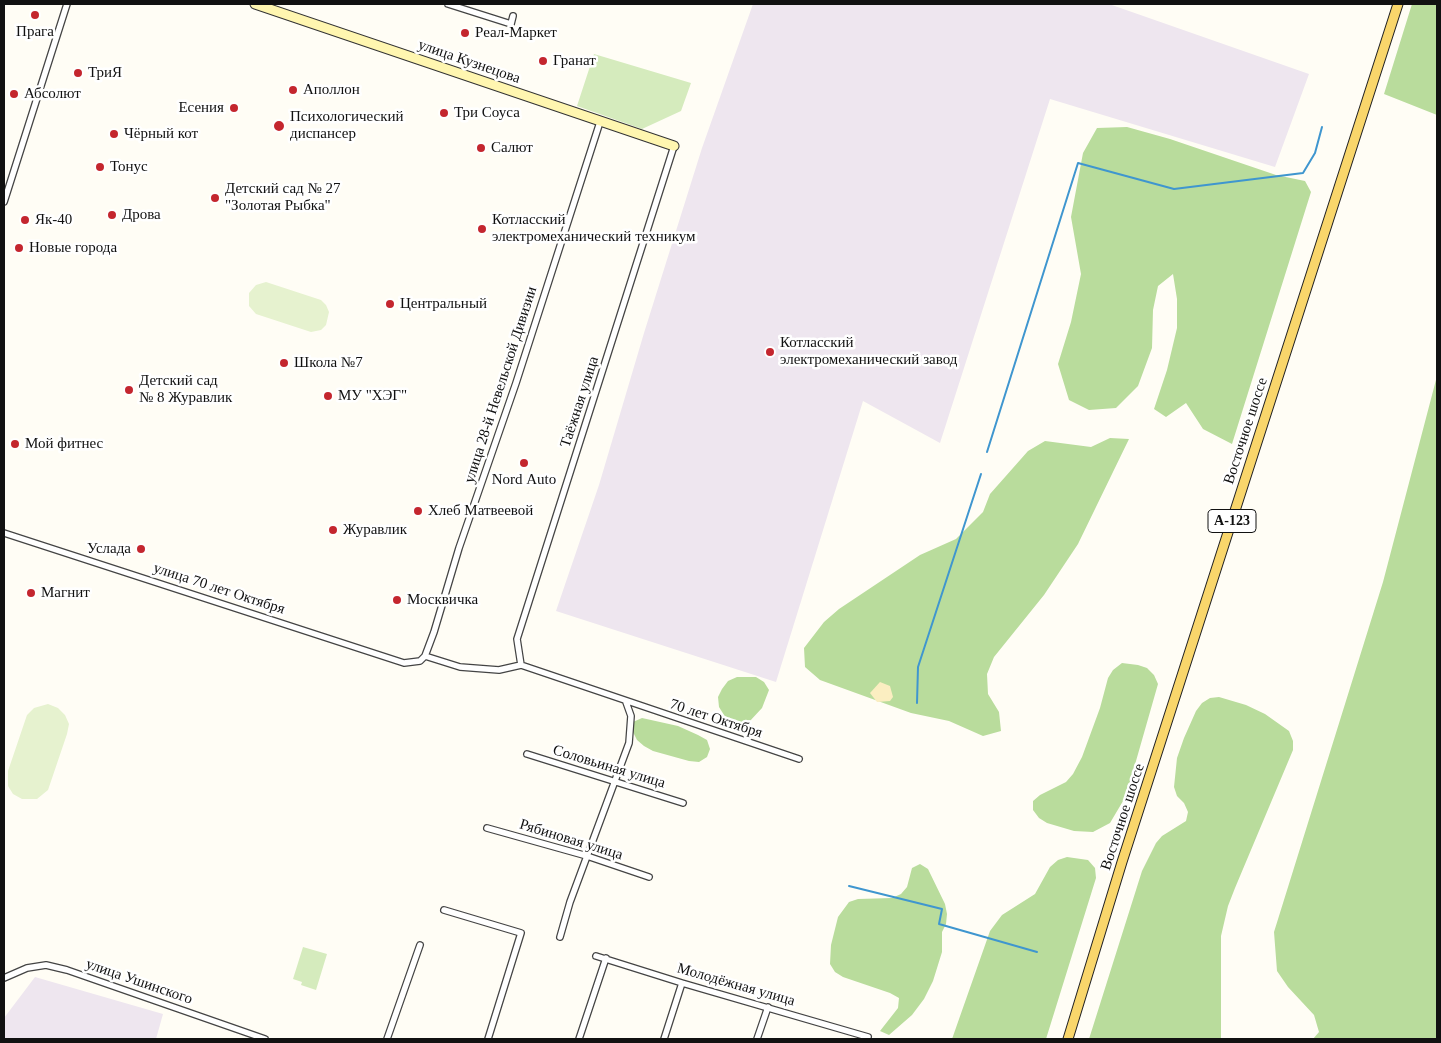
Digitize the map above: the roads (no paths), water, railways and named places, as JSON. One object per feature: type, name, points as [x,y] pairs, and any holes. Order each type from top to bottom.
[{"type":"main road","name":"Восточное шоссе","points":[[1068,1039],[1125,852],[1398,4]]},
{"type":"street","points":[[4,202],[67,4]]},
{"type":"street","name":"улица Кузнецова","points":[[255,4],[674,146]]},
{"type":"street","points":[[448,4],[511,24],[513,16]]},
{"type":"street","name":"улица 28-й Невельской Дивизии","points":[[425,656],[600,122]]},
{"type":"street","name":"Таёжная улица","points":[[521,665],[517,639],[674,146]]},
{"type":"street","name":"улица 70 лет Октября","points":[[4,533],[404,663],[420,661],[425,656]]},
{"type":"street","points":[[425,656],[460,667],[499,670],[521,665]]},
{"type":"street","name":"70 лет Октября","points":[[521,665],[799,759]]},
{"type":"street","points":[[560,937],[570,902],[629,743],[631,716],[626,702]]},
{"type":"street","name":"Соловьиная улица","points":[[527,754],[683,803]]},
{"type":"street","name":"Рябиновая улица","points":[[487,828],[587,856],[649,877]]},
{"type":"street","points":[[444,910],[521,933],[488,1039]]},
{"type":"street","points":[[387,1039],[420,944]]},
{"type":"street","name":"Молодёжная улица","points":[[596,956],[868,1037]]},
{"type":"street","points":[[579,1039],[606,958]]},
{"type":"street","name":"улица Ушинского","points":[[4,978],[27,968],[46,965],[68,970],[264,1039]]},
{"type":"street","points":[[664,1039],[682,983]]},
{"type":"street","points":[[757,1039],[768,1007]]},
{"type":"waterway","points":[[987,452],[1078,163],[1174,189],[1303,173],[1315,153],[1322,127]]},
{"type":"waterway","points":[[917,703],[918,667],[981,474]]},
{"type":"waterway","points":[[849,886],[942,909],[939,924],[1037,952]]},
{"type":"place","name":"Прага","points":[[35,15]]},
{"type":"place","name":"Реал-Маркет","points":[[465,33]]},
{"type":"place","name":"Гранат","points":[[543,61]]},
{"type":"place","name":"ТриЯ","points":[[78,73]]},
{"type":"place","name":"Аполлон","points":[[293,90]]},
{"type":"place","name":"Абсолют","points":[[14,94]]},
{"type":"place","name":"Есения","points":[[234,108]]},
{"type":"place","name":"Три Соуса","points":[[444,113]]},
{"type":"place","name":"Психологический диспансер","points":[[279,126]]},
{"type":"place","name":"Чёрный кот","points":[[114,134]]},
{"type":"place","name":"Салют","points":[[481,148]]},
{"type":"place","name":"Тонус","points":[[100,167]]},
{"type":"place","name":"Детский сад № 27 \"Золотая Рыбка\"","points":[[215,198]]},
{"type":"place","name":"Дрова","points":[[112,215]]},
{"type":"place","name":"Як-40","points":[[25,220]]},
{"type":"place","name":"Котласский электромеханический техникум","points":[[482,229]]},
{"type":"place","name":"Новые города","points":[[19,248]]},
{"type":"place","name":"Центральный","points":[[390,304]]},
{"type":"place","name":"Котласский электромеханический завод","points":[[770,352]]},
{"type":"place","name":"Школа №7","points":[[284,363]]},
{"type":"place","name":"Детский сад № 8 Журавлик","points":[[129,390]]},
{"type":"place","name":"МУ \"ХЭГ\"","points":[[328,396]]},
{"type":"place","name":"Мой фитнес","points":[[15,444]]},
{"type":"place","name":"Nord Auto","points":[[524,463]]},
{"type":"place","name":"Хлеб Матвеевой","points":[[418,511]]},
{"type":"place","name":"Журавлик","points":[[333,530]]},
{"type":"place","name":"Услада","points":[[141,549]]},
{"type":"place","name":"Магнит","points":[[31,593]]},
{"type":"place","name":"Москвичка","points":[[397,600]]}]
